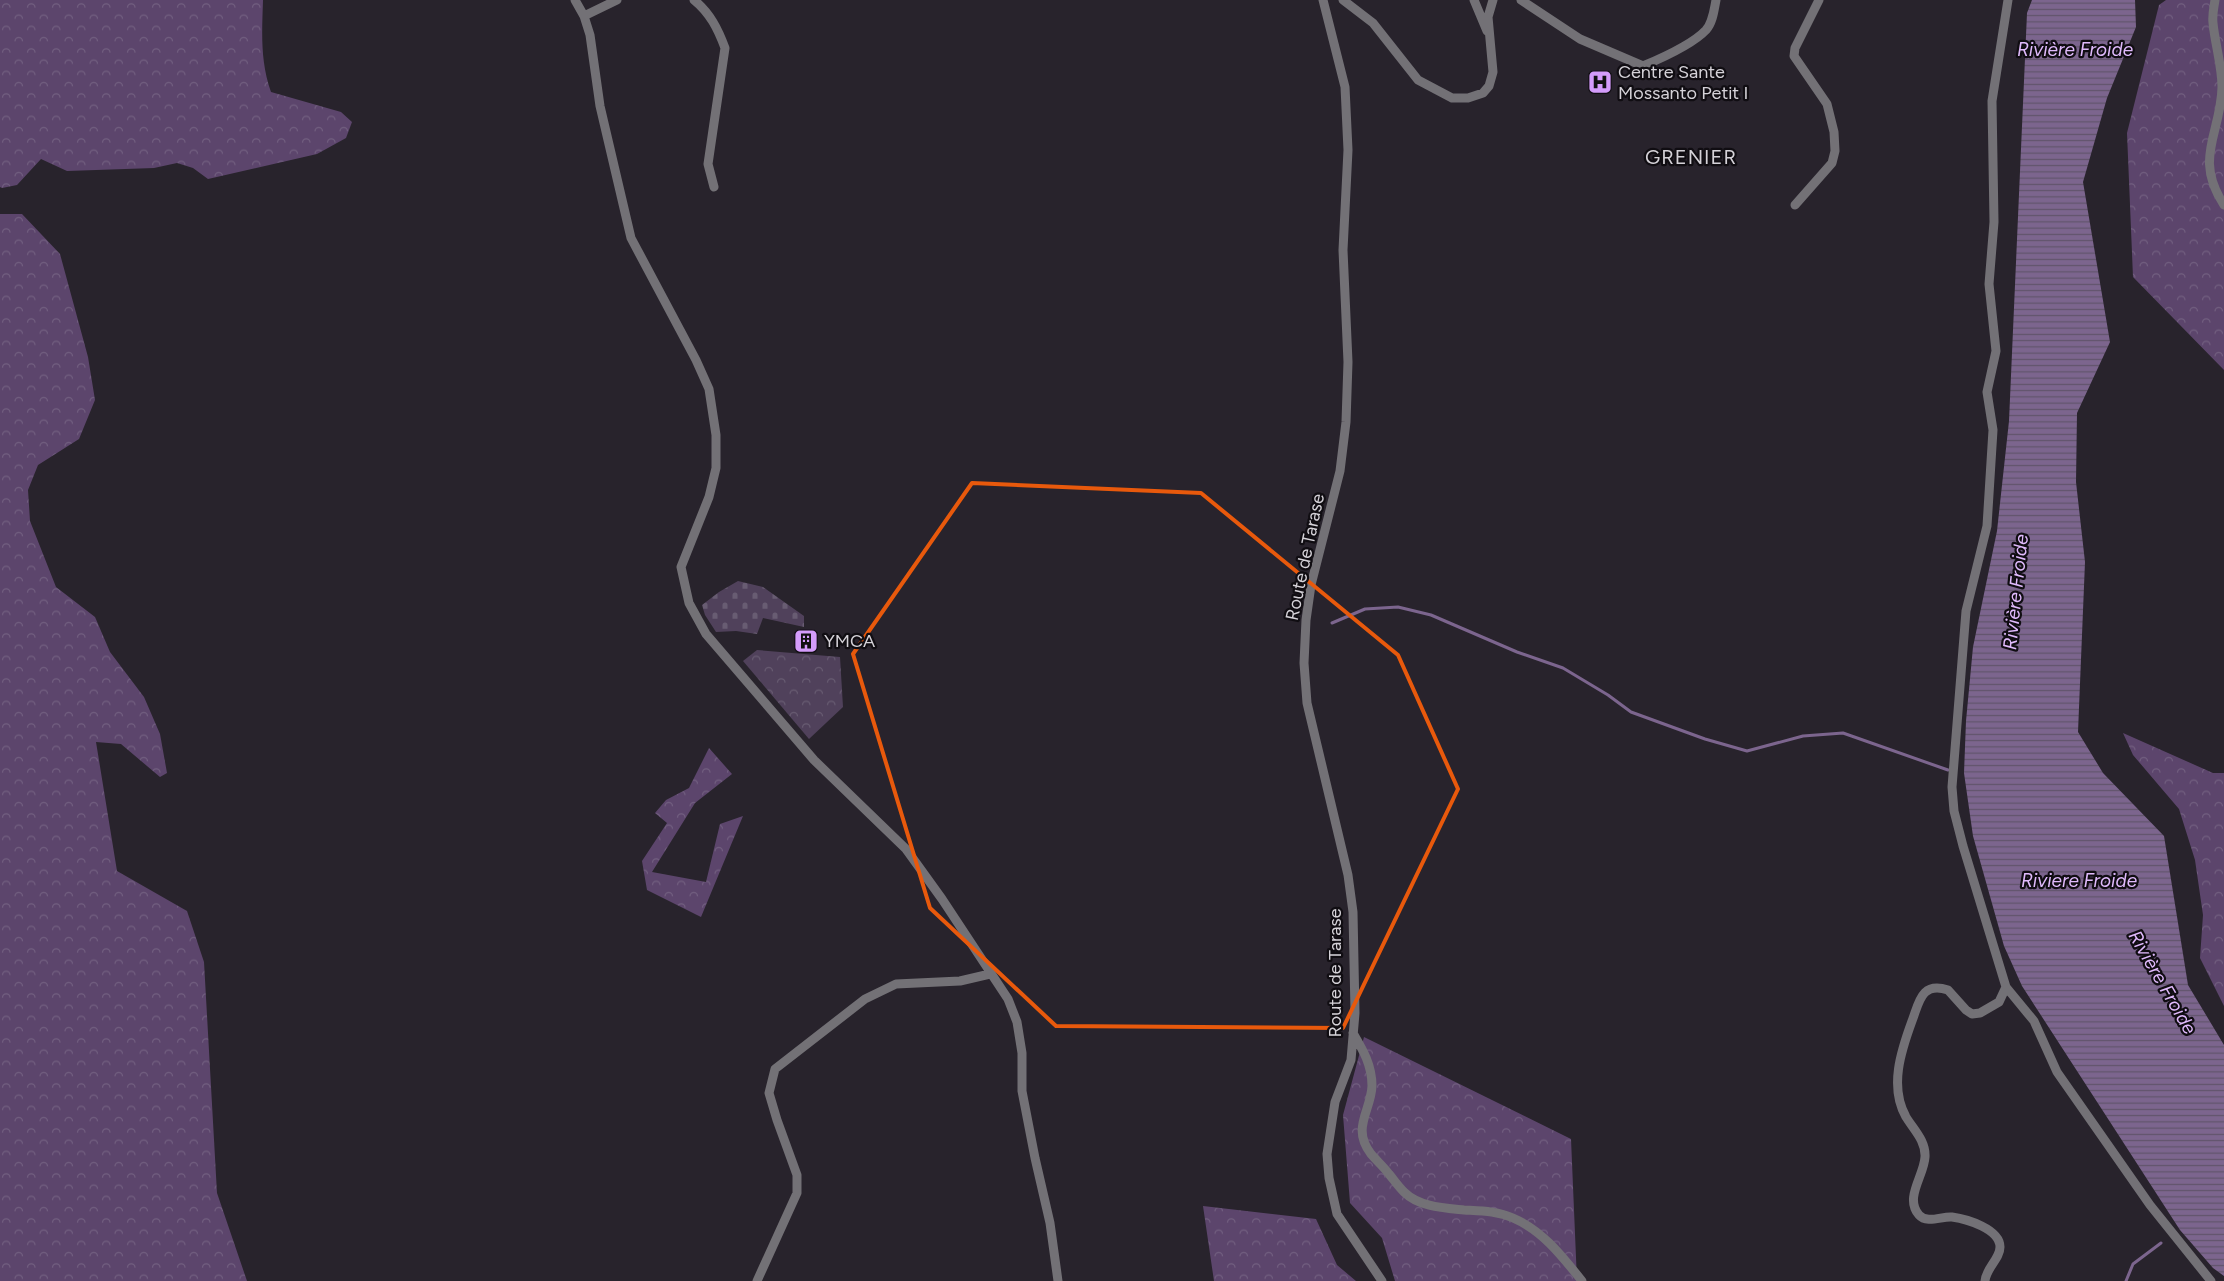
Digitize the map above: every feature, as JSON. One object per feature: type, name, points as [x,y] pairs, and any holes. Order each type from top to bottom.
[{"type":"street","points":[[575,0],[584,16],[590,35],[600,106],[631,238],[696,360],[708,389],[716,436],[716,468],[709,497],[681,567],[689,603],[706,634],[814,760],[906,849],[942,899],[1008,1000],[1017,1022],[1022,1053],[1022,1091],[1050,1223],[1058,1281]]},
{"type":"street","points":[[584,16],[617,0]]},
{"type":"street","points":[[694,0],[703,8],[718,30],[725,48],[708,164],[714,187]]},
{"type":"street","name":"Route de Tarase","points":[[1324,0],[1345,87],[1348,150],[1343,250],[1348,379],[1346,422],[1340,471],[1311,585],[1306,620],[1304,663],[1307,703],[1348,875],[1353,912],[1355,959],[1351,1060],[1335,1102],[1326,1154],[1338,1214],[1382,1281]]},
{"type":"street","points":[[1343,0],[1374,23],[1418,80],[1452,98],[1468,98],[1482,93],[1489,86],[1493,72],[1488,17],[1493,0]]},
{"type":"street","points":[[1474,0],[1490,38]]},
{"type":"street","points":[[1521,0],[1580,39],[1643,66],[1672,52],[1706,30],[1712,18],[1716,0]]},
{"type":"street","points":[[1795,205],[1832,163],[1835,151],[1834,132],[1827,104],[1794,56],[1799,41],[1819,0]]},
{"type":"street","points":[[2008,0],[1992,101],[1994,222],[1989,284],[1996,351],[1987,392],[1993,430],[1987,526],[1966,610],[1952,787],[1954,811],[2006,987],[2034,1021],[2057,1072],[2068,1088],[2150,1205],[2211,1281]]},
{"type":"street","points":[[2215,0],[2213,21],[2222,87],[2208,152],[2212,184],[2224,205]]},
{"type":"street","points":[[757,1281],[797,1193],[796,1175],[776,1120],[769,1093],[775,1069],[866,1000],[896,984],[960,981],[990,974]]},
{"type":"street","points":[[1985,1281],[1986,1275],[2000,1248],[1995,1233],[1982,1226],[1952,1217],[1925,1219],[1920,1216],[1916,1209],[1915,1187],[1922,1172],[1926,1156],[1923,1143],[1901,1105],[1898,1075],[1903,1046],[1918,1001],[1925,992],[1936,988],[1948,990],[1972,1014],[1980,1013],[1998,1002],[2006,987]]},
{"type":"street","points":[[1353,1033],[1368,1058],[1371,1072],[1372,1087],[1363,1121],[1362,1133],[1365,1144],[1371,1154],[1403,1191],[1423,1203],[1445,1208],[1485,1211],[1514,1219],[1544,1238],[1561,1254],[1582,1281]]},
{"type":"highlighted area","points":[[972,483],[1201,493],[1398,655],[1458,789],[1343,1028],[1056,1026],[930,908],[853,654]]},
{"type":"green space","points":[[0,0],[263,0],[263,58],[271,92],[341,112],[352,122],[346,138],[317,154],[208,179],[193,168],[177,163],[154,168],[67,171],[41,159],[17,185],[2,188],[0,187]]},
{"type":"green space","points":[[2166,0],[2224,0],[2224,370],[2133,277],[2127,133],[2159,5]]},
{"type":"green space","points":[[0,214],[22,214],[60,254],[88,357],[95,400],[79,439],[38,465],[28,490],[30,521],[56,587],[95,617],[110,652],[144,697],[160,734],[167,773],[160,777],[121,744],[96,742],[117,871],[187,911],[204,962],[217,1193],[247,1281],[0,1281]]},
{"type":"green space","points":[[738,581],[763,587],[804,616],[804,627],[763,618],[757,634],[736,631],[716,632],[705,615],[702,605]]},
{"type":"green space","points":[[757,650],[840,657],[843,707],[809,739],[743,661]]},
{"type":"green space","points":[[2123,733],[2213,773],[2224,773],[2224,1006],[2200,958],[2203,915],[2195,860],[2179,809],[2133,755]]},
{"type":"green space","points":[[709,748],[732,774],[695,803],[652,872],[706,882],[720,824],[743,816],[701,917],[647,890],[642,861],[667,823],[655,813],[666,800],[689,788]]},
{"type":"green space","points":[[1364,1037],[1571,1139],[1577,1281],[1395,1281],[1382,1238],[1350,1203],[1343,1115]]},
{"type":"green space","points":[[1203,1206],[1316,1219],[1337,1265],[1356,1281],[1214,1281]]},
{"type":"water","name":"Riviere Froide","points":[[2032,0],[2135,0],[2136,27],[2107,98],[2083,182],[2110,342],[2077,413],[2076,482],[2085,562],[2078,732],[2103,773],[2164,836],[2188,985],[2224,1045],[2224,1276],[2213,1268],[2180,1230],[2022,986],[2004,946],[1973,836],[1964,773],[1966,721],[1973,647],[1997,531],[2009,421],[2027,13]]},
{"type":"waterway","points":[[1332,623],[1365,609],[1398,607],[1431,615],[1517,652],[1563,668],[1608,695],[1631,712],[1705,739],[1747,751],[1803,736],[1843,733],[1948,770]]},
{"type":"waterway","points":[[2126,1281],[2133,1264],[2161,1243]]},
{"type":"place","name":"Centre Sante Mossanto Petit I","points":[[1600,82]]},
{"type":"place","name":"YMCA","points":[[806,641]]},
{"type":"district","name":"GRENIER","points":[[1691,157]]},
{"type":"water label","name":"Rivière Froide","points":[[2075,49]]},
{"type":"water label","name":"Rivière Froide","points":[[2015,592]]},
{"type":"water label","name":"Rivière Froide","points":[[2163,982]]}]
